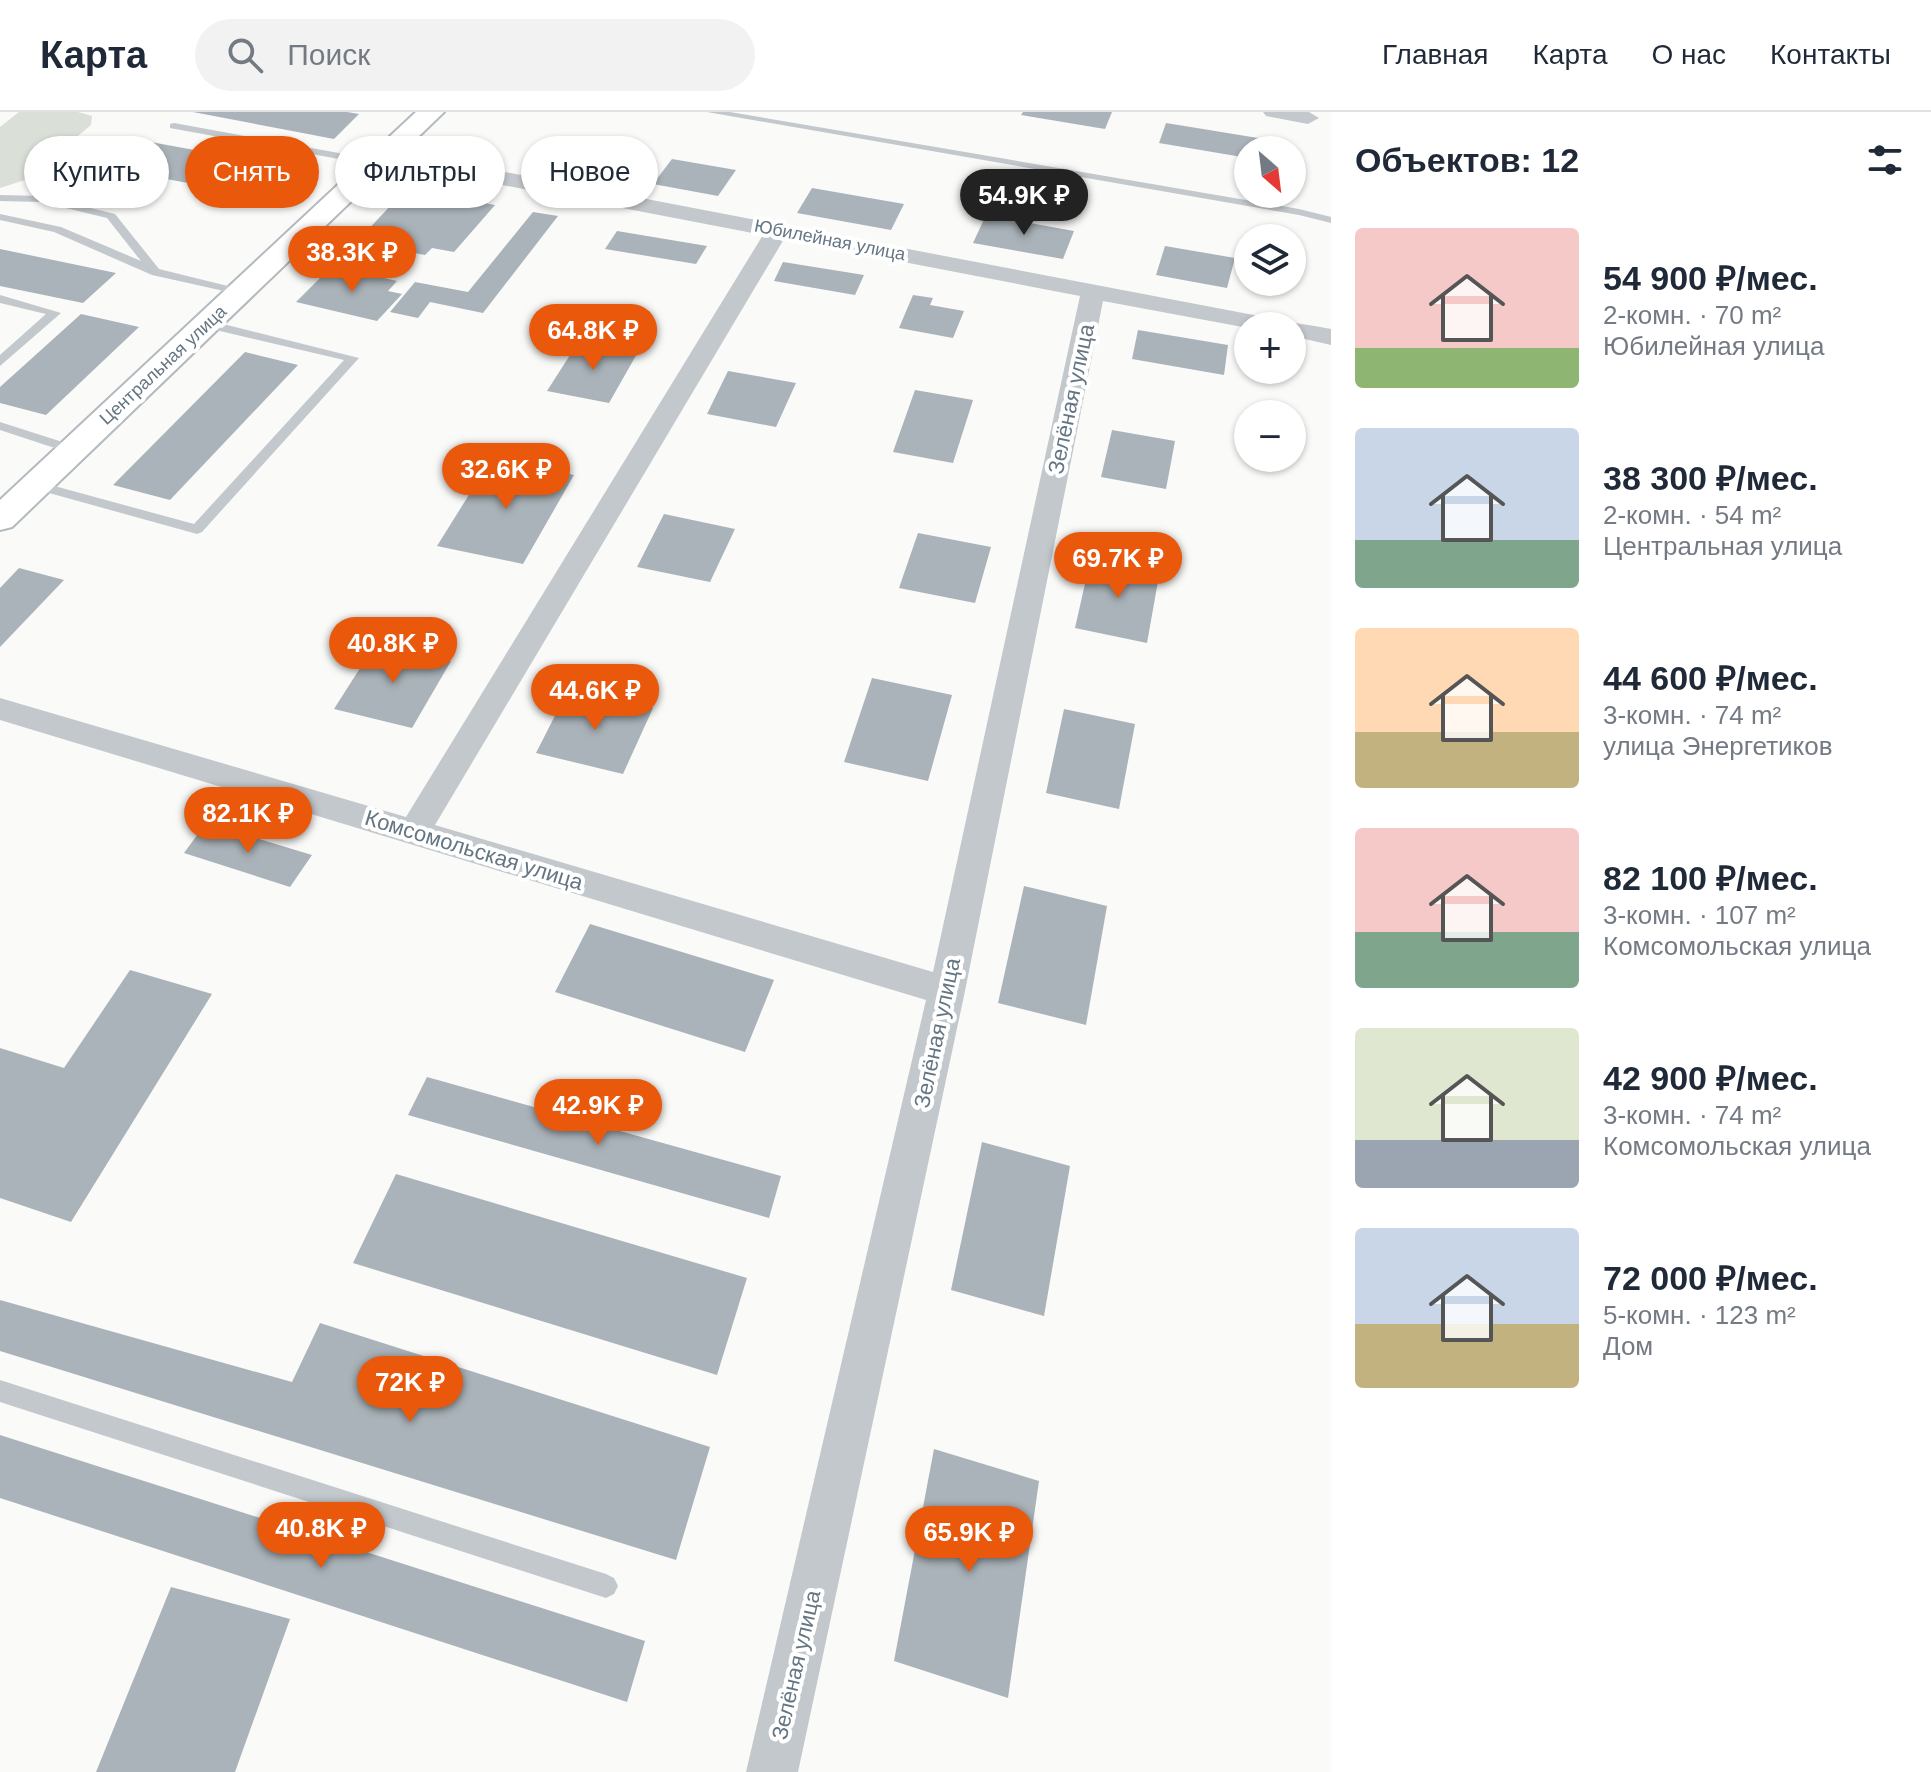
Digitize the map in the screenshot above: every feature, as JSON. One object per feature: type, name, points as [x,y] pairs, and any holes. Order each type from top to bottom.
[{"type":"street","name":"Центральная улица","points":[[406,136],[431,112]]},
{"type":"street","points":[[1273,112],[1308,118]]},
{"type":"street","name":"Юбилейная улица","points":[[505,182],[778,229],[1234,318]]},
{"type":"street","name":"Центральная улица","points":[[0,519],[335,203]]},
{"type":"street","points":[[414,832],[778,229]]},
{"type":"street","name":"Зелёная улица","points":[[772,1772],[947,991],[1093,291]]},
{"type":"street","points":[[1306,332],[1331,337]]},
{"type":"street","name":"Комсомольская улица","points":[[0,709],[947,991]]},
{"type":"lane","points":[[712,112],[1331,220]]},
{"type":"lane","points":[[174,126],[335,152]]},
{"type":"lane","points":[[0,198],[41,199],[111,216],[156,272]]},
{"type":"lane","points":[[0,217],[57,229],[156,272],[242,291]]},
{"type":"lane","points":[[0,299],[55,313],[0,362]]},
{"type":"lane","points":[[36,485],[197,529],[353,358],[207,324]]},
{"type":"lane","points":[[0,426],[73,450]]},
{"type":"lane","points":[[0,1391],[606,1586]]},
{"type":"shaded area","points":[[19,112],[78,112],[92,116],[91,125],[78,136],[24,136],[24,180],[0,188],[0,127]]},
{"type":"building","points":[[193,112],[359,114],[334,139]]},
{"type":"building","points":[[1023,112],[1112,112],[1105,129],[1021,115]]},
{"type":"building","points":[[1166,123],[1246,136],[1234,136],[1234,156],[1159,143]]},
{"type":"building","points":[[169,145],[185,148],[185,182],[169,179]]},
{"type":"building","points":[[672,159],[736,170],[718,196],[658,185],[658,177]]},
{"type":"building","points":[[812,188],[904,204],[891,230],[797,213]]},
{"type":"building","points":[[388,208],[492,208],[454,252],[432,248],[425,255],[382,247],[389,239],[364,234]]},
{"type":"building","points":[[533,212],[558,216],[483,313],[430,302],[418,318],[390,312],[415,282],[468,292]]},
{"type":"building","points":[[986,215],[1074,231],[1063,259],[973,243]]},
{"type":"building","points":[[617,231],[707,246],[696,264],[605,249]]},
{"type":"building","points":[[1165,246],[1234,258],[1227,288],[1156,275]]},
{"type":"building","points":[[0,249],[116,273],[83,303],[0,286]]},
{"type":"building","points":[[783,262],[864,275],[855,295],[774,281]]},
{"type":"building","points":[[332,266],[397,281],[388,291],[402,294],[377,321],[296,302]]},
{"type":"building","points":[[913,295],[933,298],[930,305],[964,311],[953,338],[899,328]]},
{"type":"building","points":[[81,314],[139,327],[46,415],[0,403],[0,387]]},
{"type":"building","points":[[1138,330],[1228,345],[1224,375],[1132,359]]},
{"type":"building","points":[[579,341],[638,352],[609,403],[547,391]]},
{"type":"building","points":[[245,352],[298,365],[170,500],[113,485]]},
{"type":"building","points":[[728,371],[796,383],[776,427],[707,414]]},
{"type":"building","points":[[915,390],[973,400],[953,463],[893,452]]},
{"type":"building","points":[[1112,430],[1175,441],[1166,489],[1101,477]]},
{"type":"building","points":[[492,458],[574,475],[523,564],[437,546]]},
{"type":"building","points":[[664,514],[735,529],[710,582],[637,567]]},
{"type":"building","points":[[918,533],[991,547],[975,603],[899,588]]},
{"type":"building","points":[[1091,557],[1160,570],[1147,643],[1075,628]]},
{"type":"building","points":[[19,568],[64,580],[0,647],[0,588]]},
{"type":"building","points":[[376,643],[451,661],[412,728],[334,709]]},
{"type":"building","points":[[872,678],[952,695],[928,781],[844,762]]},
{"type":"building","points":[[568,690],[653,708],[623,774],[536,753]]},
{"type":"building","points":[[1064,709],[1135,724],[1119,809],[1046,793]]},
{"type":"building","points":[[206,823],[312,855],[290,887],[184,853]]},
{"type":"building","points":[[1024,886],[1107,906],[1086,1025],[998,1003]]},
{"type":"building","points":[[590,924],[774,980],[745,1052],[555,992]]},
{"type":"building","points":[[130,970],[212,994],[71,1222],[0,1198],[0,1048],[64,1068]]},
{"type":"building","points":[[427,1077],[781,1176],[769,1218],[408,1115]]},
{"type":"building","points":[[982,1142],[1070,1166],[1044,1316],[951,1290]]},
{"type":"building","points":[[396,1174],[747,1278],[717,1375],[353,1263]]},
{"type":"building","points":[[0,1300],[292,1382],[320,1323],[710,1447],[676,1560],[0,1351]]},
{"type":"building","points":[[0,1435],[645,1641],[627,1702],[0,1498]]},
{"type":"building","points":[[934,1449],[1039,1481],[1008,1698],[894,1661]]},
{"type":"building","points":[[171,1587],[290,1619],[235,1772],[96,1772]]}]
